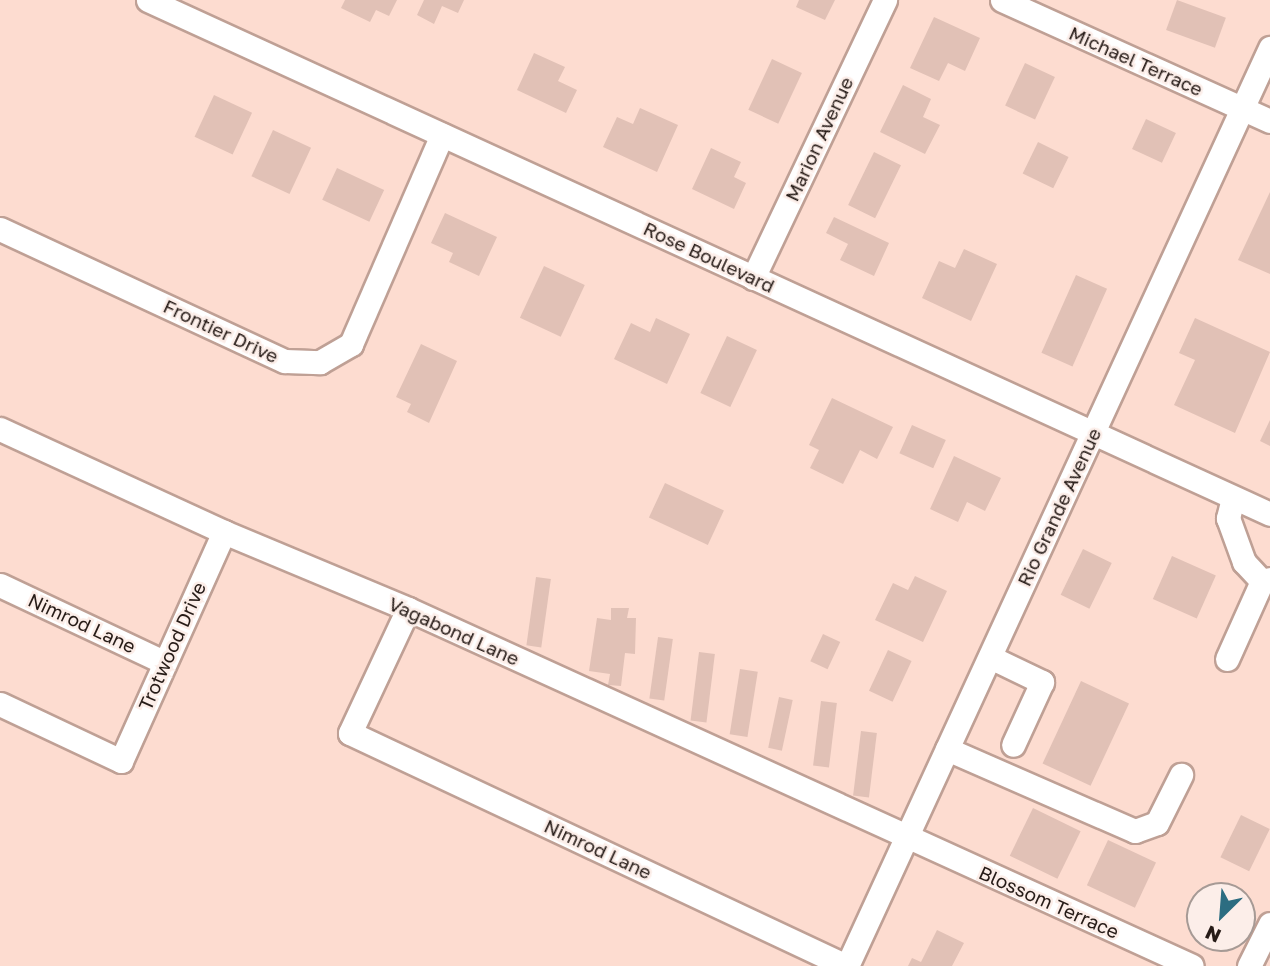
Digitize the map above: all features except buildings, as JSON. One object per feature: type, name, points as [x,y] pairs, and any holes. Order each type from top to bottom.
[{"type":"street","name":"Rose Boulevard","points":[[148,0],[1270,514]]},
{"type":"street","name":"Marion Avenue","points":[[753,278],[885,0]]},
{"type":"street","name":"Michael Terrace","points":[[1002,0],[1270,121]]},
{"type":"street","name":"Rio Grande Avenue","points":[[846,966],[1270,48]]},
{"type":"street","name":"Frontier Drive","points":[[0,229],[285,361],[320,362],[351,344],[442,135]]},
{"type":"street","name":"Vagabond Lane","points":[[0,429],[224,532],[408,609],[905,838]]},
{"type":"street","points":[[1227,659],[1266,580],[1244,562],[1228,518],[1233,498]]},
{"type":"street","name":"Trotwood Drive","points":[[0,704],[121,761],[224,532]]},
{"type":"street","name":"Nimrod Lane","points":[[0,585],[164,662]]},
{"type":"street","name":"Nimrod Lane","points":[[408,609],[350,733],[846,966]]},
{"type":"street","points":[[989,657],[1042,682],[1013,745]]},
{"type":"street","points":[[947,749],[1135,831],[1157,823],[1181,775]]},
{"type":"street","name":"Blossom Terrace","points":[[905,838],[1192,966]]},
{"type":"street","points":[[1249,966],[1270,925]]}]
